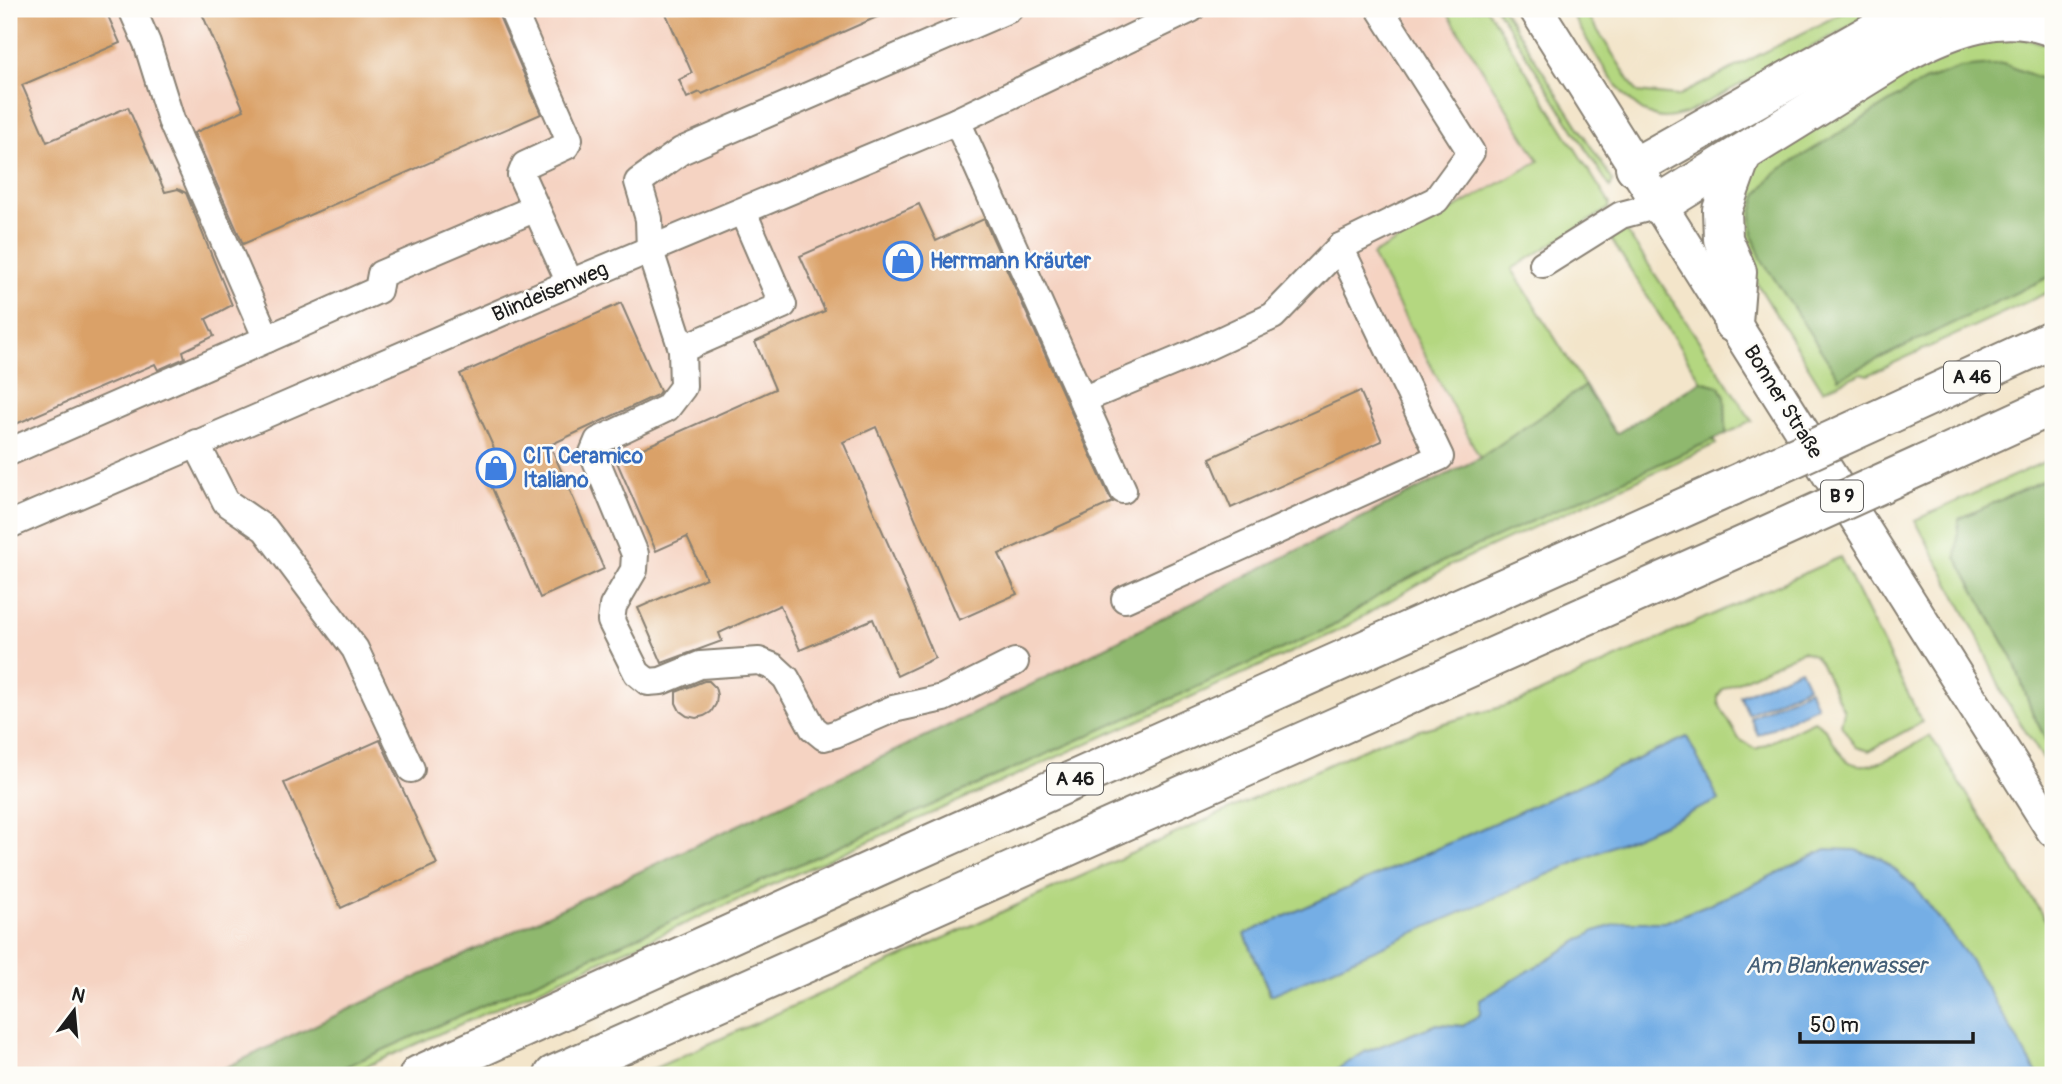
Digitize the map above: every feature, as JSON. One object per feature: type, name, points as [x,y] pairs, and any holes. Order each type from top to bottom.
[{"type":"highway","points":[[1635,167],[1886,25],[1924,9]]},
{"type":"highway","points":[[1659,205],[1907,51],[1941,33],[1974,22],[2006,18],[2053,27]]},
{"type":"highway","points":[[1733,323],[1737,272],[1723,239],[1722,210],[1742,154]]},
{"type":"highway","points":[[1984,371],[2053,316]]},
{"type":"highway","name":"A 46","points":[[419,1075],[1732,486],[2053,339]]},
{"type":"highway","points":[[554,1075],[2050,407]]},
{"type":"main road","name":"Bonner Straße","points":[[1536,9],[2053,830]]},
{"type":"street","points":[[132,9],[147,43],[171,120],[267,339]]},
{"type":"street","points":[[512,9],[569,139],[566,146],[525,165],[522,175],[570,283]]},
{"type":"street","points":[[1009,9],[681,151],[638,182],[649,219],[650,251],[682,349],[683,387],[667,408],[598,441],[593,453],[635,554],[634,570],[613,606],[611,621],[637,673],[648,682],[662,681],[700,665],[758,661],[774,667],[786,678],[813,728],[824,737],[893,709],[943,698],[1014,662]]},
{"type":"street","name":"Blindeisenweg","points":[[9,525],[570,283],[957,121],[1191,9]]},
{"type":"street","points":[[1082,400],[1185,357],[1273,316],[1340,247],[1436,200],[1471,152],[1380,9]]},
{"type":"street","points":[[957,121],[1124,490]]},
{"type":"street","points":[[1621,215],[1635,167]]},
{"type":"street","points":[[1543,264],[1621,215],[1659,205]]},
{"type":"street","points":[[9,452],[378,290],[381,274],[536,208]]},
{"type":"street","points":[[682,349],[783,305],[743,212]]},
{"type":"street","points":[[1125,599],[1440,457],[1340,247]]},
{"type":"street","points":[[196,443],[226,502],[265,529],[355,649],[411,769]]},
{"type":"shaded area","points":[[9,9],[1445,9],[1539,161],[1372,255],[1480,458],[977,712],[210,1075],[9,1075]]},
{"type":"green space","points":[[1445,9],[1487,9],[1610,204],[1608,209],[1512,269],[1585,386],[1480,458],[1372,255],[1539,161]]},
{"type":"green space","points":[[1497,9],[1503,9],[1613,181],[1610,187]]},
{"type":"green space","points":[[1569,9],[1584,9],[1637,92],[1678,96],[1850,9],[1883,9],[1685,114],[1665,118],[1653,116],[1640,108],[1615,84]]},
{"type":"green space","points":[[2005,35],[2053,45],[2053,90],[2045,80],[1839,377],[2053,275],[2053,290],[1868,375],[1862,373],[1823,390],[1740,256],[1734,236],[1751,168],[1945,46]]},
{"type":"green space","points":[[2003,64],[2045,80],[2053,90],[2053,275],[1839,378],[1762,260],[1753,237],[1752,212],[1758,193],[1776,172],[1924,81],[1960,68]]},
{"type":"green space","points":[[1623,226],[1752,421],[1726,434],[1725,396],[1719,386],[1701,381],[1608,234]]},
{"type":"green space","points":[[1701,381],[1719,386],[1725,396],[1726,434],[1452,557],[1393,586],[1331,627],[327,1075],[210,1075],[977,712],[1480,458],[1585,386],[1616,434]]},
{"type":"green space","points":[[1713,439],[1716,444],[1453,564],[1336,632],[347,1075],[327,1075],[1331,627],[1393,586]]},
{"type":"green space","points":[[2053,458],[2053,476],[1959,519],[1986,612],[2013,659],[2033,714],[2053,754],[2053,774],[2006,701],[1978,637],[1915,520]]},
{"type":"green space","points":[[2053,476],[2053,754],[2033,714],[2013,659],[1956,557],[1959,519]]},
{"type":"green space","points":[[1840,557],[1922,722],[1869,751],[1856,747],[1841,725],[1844,711],[1820,662],[1814,655],[1802,651],[1723,689],[1718,696],[1718,703],[1739,739],[1756,749],[1814,721],[1827,731],[1841,754],[1850,762],[1860,765],[1885,760],[1930,735],[2053,932],[2053,1075],[2038,1075],[1969,959],[1736,893],[1665,922],[1624,922],[1463,1026],[1437,1024],[1365,1052],[1328,1075],[640,1075],[1381,741],[1519,702]],"holes":[[[1687,737],[1718,800],[1270,995],[1245,934]]]},
{"type":"water","points":[[1800,669],[1808,686],[1748,714],[1740,696]]},
{"type":"water","points":[[1809,689],[1817,706],[1758,735],[1750,717]]},
{"type":"water","points":[[1687,737],[1719,800],[1271,995],[1245,934]]},
{"type":"water","name":"Am Blankenwasser","points":[[1826,849],[1855,850],[1881,858],[1914,886],[1969,958],[2038,1075],[1328,1075],[1365,1052],[1438,1024],[1463,1026],[1480,1014],[1480,1000],[1595,931],[1624,922],[1665,922],[1736,893]]},
{"type":"building","points":[[9,9],[105,9],[120,43],[22,85],[47,142],[128,107],[165,192],[178,189],[186,193],[232,305],[206,319],[214,336],[183,351],[185,358],[158,370],[155,364],[9,427]]},
{"type":"building","points":[[200,9],[496,9],[541,114],[243,244],[194,133],[244,110]]},
{"type":"building","points":[[664,9],[895,9],[702,94],[700,92],[687,98],[679,80],[692,73]]},
{"type":"building","points":[[919,204],[936,241],[984,219],[1113,502],[999,554],[1017,594],[959,620],[876,427],[843,442],[935,658],[897,676],[873,619],[800,650],[780,605],[719,633],[722,641],[662,663],[638,608],[706,578],[687,537],[656,551],[616,460],[775,389],[755,342],[825,311],[800,256]]},
{"type":"building","points":[[621,303],[660,391],[657,395],[550,445],[604,569],[540,598],[482,465],[498,457],[460,374]]},
{"type":"building","points":[[1360,391],[1382,441],[1231,508],[1210,458]]},
{"type":"building","points":[[709,681],[715,687],[716,704],[711,712],[704,716],[687,716],[680,711],[676,703],[676,692]]},
{"type":"building","points":[[380,740],[437,864],[341,908],[284,783]]},
{"type":"place","name":"Herrmann Kräuter","points":[[903,261]]},
{"type":"place","name":"CIT Ceramico Italiano","points":[[496,468]]}]
